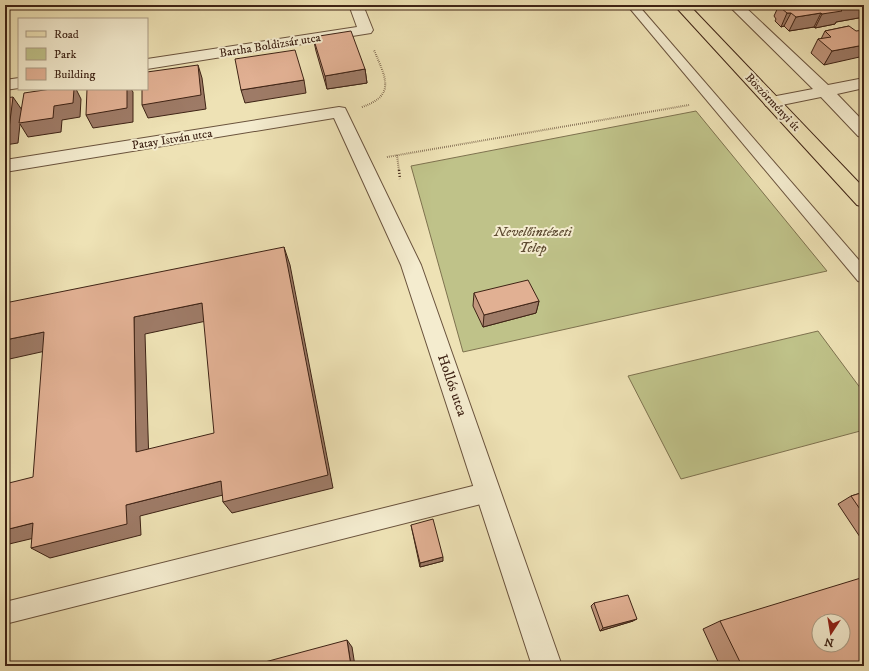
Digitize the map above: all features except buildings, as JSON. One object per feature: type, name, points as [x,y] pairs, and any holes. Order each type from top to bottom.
[{"type":"main road","name":"Böszörményi út","points":[[681,5],[864,200]]},
{"type":"street","points":[[356,5],[366,30]]},
{"type":"street","points":[[735,5],[825,91],[864,132]]},
{"type":"street","name":"Bartha Boldizsár utca","points":[[148,64],[366,30]]},
{"type":"street","points":[[5,85],[18,83]]},
{"type":"street","points":[[772,102],[864,83]]},
{"type":"street","name":"Hollós utca","points":[[338,112],[363,161],[411,265],[547,666]]},
{"type":"street","name":"Patay István utca","points":[[5,166],[338,112]]},
{"type":"lane","points":[[632,5],[864,277]]},
{"type":"lane","points":[[5,613],[489,492]]},
{"type":"path","points":[[338,112],[370,105],[381,99],[386,89],[383,73],[366,30]]},
{"type":"path","points":[[363,161],[714,101]]},
{"type":"green space","name":"Nevelőintézeti Telep","points":[[696,111],[827,271],[463,352],[411,166]]},
{"type":"green space","points":[[818,331],[864,393],[864,430],[681,479],[628,376]]}]
